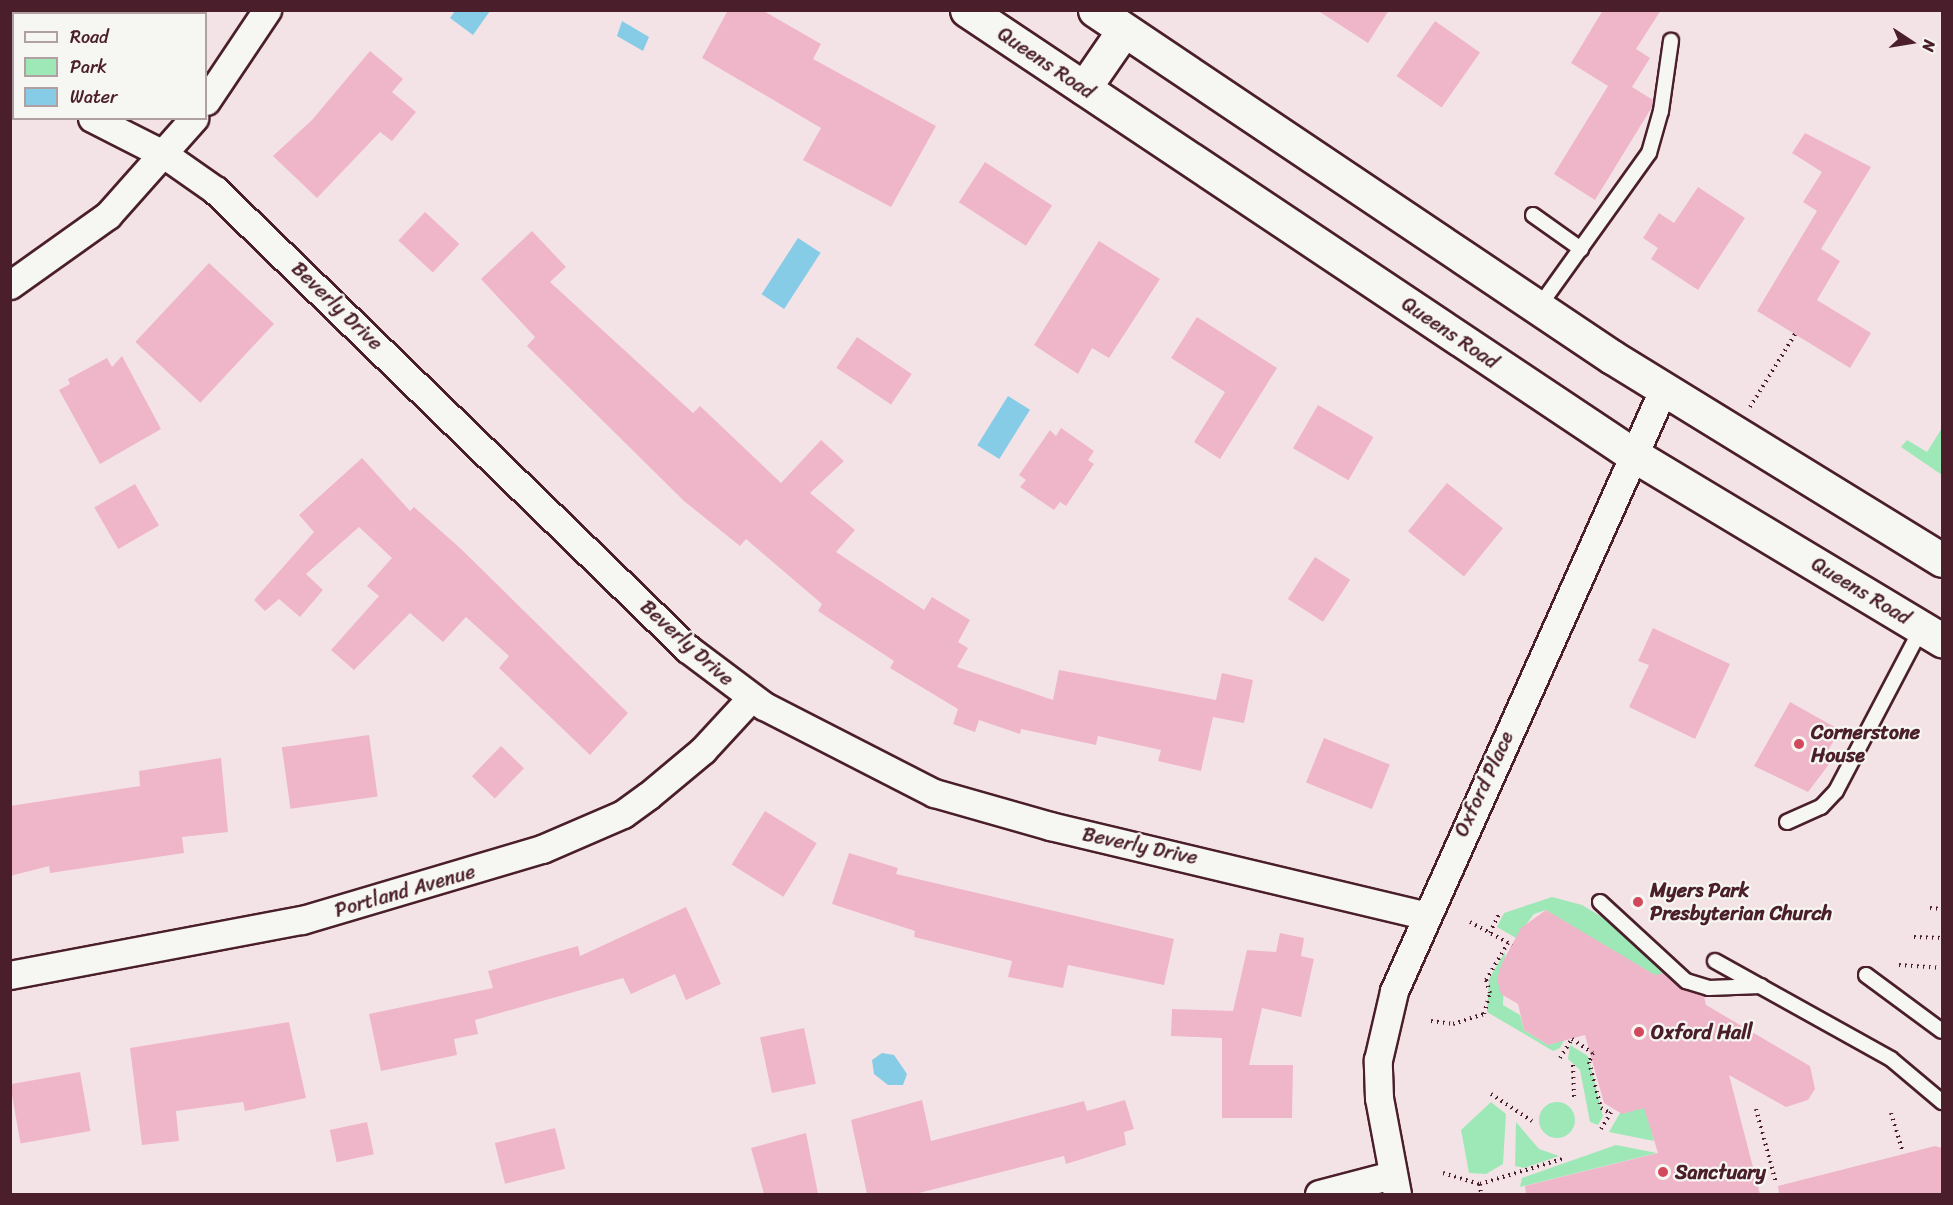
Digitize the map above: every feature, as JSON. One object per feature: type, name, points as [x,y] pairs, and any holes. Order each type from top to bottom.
[{"type":"street","points":[[207,100],[267,10]]},
{"type":"street","name":"Queens Road","points":[[967,10],[1632,454],[1932,634]]},
{"type":"street","points":[[1095,10],[1664,390],[1940,550]]},
{"type":"street","points":[[1084,88],[1124,30]]},
{"type":"street","name":"Beverly Drive","points":[[96,120],[165,155],[215,190],[688,649],[751,698],[934,793],[1050,826],[1425,915]]},
{"type":"street","points":[[10,285],[86,234],[165,155],[192,120]]},
{"type":"street","name":"Oxford Place","points":[[1395,1185],[1379,1107],[1378,1060],[1386,1013],[1425,915],[1632,454],[1664,390]]},
{"type":"street","name":"Portland Avenue","points":[[10,975],[302,920],[542,849],[623,814],[648,796],[703,750],[751,698]]},
{"type":"street","points":[[1319,1194],[1395,1185]]},
{"type":"lane","points":[[1538,308],[1649,153],[1661,111],[1671,41]]},
{"type":"lane","points":[[1533,214],[1581,249]]},
{"type":"lane","points":[[1787,822],[1821,807],[1836,791],[1932,634]]},
{"type":"lane","points":[[1600,902],[1686,981],[1709,988],[1761,986]]},
{"type":"lane","points":[[1715,961],[1891,1059],[1942,1102]]},
{"type":"lane","points":[[1866,975],[1942,1031]]},
{"type":"path","points":[[1747,411],[1795,334]]},
{"type":"path","points":[[1930,908],[1942,909]]},
{"type":"path","points":[[1490,933],[1500,912]]},
{"type":"path","points":[[1431,1021],[1453,1024],[1484,1014],[1490,993],[1486,980],[1510,944],[1470,922]]},
{"type":"path","points":[[1914,937],[1942,938]]},
{"type":"path","points":[[1899,965],[1938,968]]},
{"type":"path","points":[[1560,1058],[1572,1039],[1593,1053],[1589,1062],[1601,1108],[1611,1111],[1601,1128]]},
{"type":"path","points":[[1573,1065],[1574,1100]]},
{"type":"path","points":[[1491,1094],[1532,1122]]},
{"type":"path","points":[[1756,1109],[1776,1183]]},
{"type":"path","points":[[1891,1113],[1902,1150]]},
{"type":"path","points":[[1443,1173],[1480,1184],[1562,1159]]},
{"type":"path","points":[[1480,1184],[1481,1194]]},
{"type":"green space","points":[[1942,428],[1942,475],[1901,447],[1907,440],[1927,452]]},
{"type":"green space","points":[[1552,897],[1582,905],[1607,920],[1663,973],[1658,982],[1546,910],[1534,914],[1516,938],[1497,927],[1504,913]]},
{"type":"green space","points":[[1505,952],[1503,1005],[1520,1015],[1524,1030],[1548,1045],[1564,1040],[1560,1048],[1553,1051],[1487,1012],[1489,979]]},
{"type":"green space","points":[[1570,1045],[1588,1056],[1603,1116],[1598,1125],[1590,1122],[1580,1070],[1568,1059]]},
{"type":"green space","points":[[1491,1102],[1506,1114],[1503,1164],[1486,1174],[1469,1173],[1461,1130]]},
{"type":"green space","points":[[1557,1102],[1569,1108],[1575,1120],[1569,1132],[1557,1138],[1545,1132],[1539,1120],[1545,1108]]},
{"type":"green space","points":[[1663,1102],[1651,1129],[1654,1141],[1609,1132],[1620,1113]]},
{"type":"green space","points":[[1516,1122],[1539,1149],[1559,1156],[1524,1168],[1515,1166]]},
{"type":"green space","points":[[1616,1145],[1657,1153],[1520,1187],[1522,1178]]},
{"type":"water","points":[[455,11],[490,11],[473,35],[450,18]]},
{"type":"water","points":[[622,21],[649,37],[643,51],[617,36]]},
{"type":"water","points":[[798,238],[821,253],[784,309],[762,294]]},
{"type":"water","points":[[1008,396],[1030,410],[999,459],[977,445]]},
{"type":"water","points":[[882,1053],[894,1055],[907,1074],[903,1085],[888,1085],[874,1074],[872,1060]]},
{"type":"building","points":[[728,10],[762,10],[821,44],[813,59],[936,126],[891,207],[803,160],[821,128],[702,58]]},
{"type":"building","points":[[1317,10],[1389,10],[1368,43]]},
{"type":"building","points":[[1603,10],[1661,10],[1636,49],[1650,58],[1632,87],[1653,100],[1652,107],[1595,200],[1554,174],[1608,86],[1571,63]]},
{"type":"building","points":[[1435,21],[1480,53],[1442,107],[1397,76]]},
{"type":"building","points":[[370,51],[403,79],[392,92],[416,112],[392,141],[380,132],[317,198],[273,156],[312,120]]},
{"type":"building","points":[[1805,133],[1871,167],[1821,249],[1840,261],[1817,300],[1871,333],[1850,368],[1757,311],[1817,211],[1803,202],[1822,172],[1792,153]]},
{"type":"building","points":[[985,162],[1052,206],[1026,246],[959,202]]},
{"type":"building","points":[[1698,187],[1745,218],[1698,290],[1651,259],[1658,248],[1643,238],[1659,213],[1674,223]]},
{"type":"building","points":[[425,212],[459,244],[433,273],[398,241]]},
{"type":"building","points":[[532,231],[566,267],[550,282],[693,413],[700,406],[781,483],[821,440],[844,461],[810,493],[855,530],[836,552],[924,610],[932,597],[970,620],[958,642],[968,648],[957,667],[1053,700],[1059,670],[1216,700],[1222,673],[1253,680],[1244,723],[1213,717],[1201,771],[1158,761],[1161,750],[1098,736],[1096,745],[1021,729],[1020,734],[979,720],[975,732],[953,724],[958,709],[890,668],[894,661],[818,611],[822,604],[746,539],[740,546],[684,501],[527,346],[535,337],[481,279]]},
{"type":"building","points":[[1099,241],[1160,279],[1109,358],[1092,348],[1078,374],[1034,345]]},
{"type":"building","points":[[209,263],[274,324],[200,403],[135,342]]},
{"type":"building","points":[[1197,317],[1277,368],[1220,459],[1194,442],[1225,392],[1171,358]]},
{"type":"building","points":[[857,337],[912,374],[891,405],[836,368]]},
{"type":"building","points":[[122,356],[161,429],[100,464],[59,390],[70,384],[68,379],[107,358],[112,367]]},
{"type":"building","points":[[1318,405],[1373,437],[1348,480],[1293,448]]},
{"type":"building","points":[[1061,428],[1094,451],[1088,460],[1094,464],[1066,506],[1060,502],[1054,510],[1020,487],[1026,480],[1019,475],[1050,430],[1056,436]]},
{"type":"building","points":[[362,458],[410,511],[414,507],[461,549],[628,713],[590,755],[499,668],[509,656],[466,617],[443,642],[410,613],[354,670],[331,650],[379,596],[367,586],[392,558],[359,527],[306,574],[323,590],[300,617],[279,599],[265,611],[254,600],[314,532],[299,515]]},
{"type":"building","points":[[1447,483],[1503,528],[1464,576],[1408,531]]},
{"type":"building","points":[[135,484],[159,526],[118,549],[94,508]]},
{"type":"building","points":[[1315,557],[1350,580],[1323,622],[1288,599]]},
{"type":"building","points":[[1653,628],[1730,664],[1695,739],[1629,707],[1649,665],[1638,661]]},
{"type":"building","name":"Cornerstone House","points":[[1790,702],[1840,730],[1823,759],[1830,763],[1808,792],[1754,766]]},
{"type":"building","points":[[369,735],[378,796],[290,809],[282,747]]},
{"type":"building","points":[[1324,738],[1390,765],[1372,809],[1306,783]]},
{"type":"building","points":[[501,746],[524,768],[495,798],[472,776]]},
{"type":"building","points":[[221,758],[228,832],[182,837],[184,853],[50,873],[49,866],[10,876],[10,806],[140,786],[139,771]]},
{"type":"building","points":[[765,811],[817,843],[783,897],[732,864]]},
{"type":"building","points":[[849,853],[898,868],[896,874],[1174,939],[1164,985],[1068,965],[1063,988],[1008,977],[1012,961],[914,937],[915,931],[832,904]]},
{"type":"building","points":[[686,907],[721,984],[686,1000],[675,974],[631,994],[623,978],[475,1020],[478,1034],[454,1039],[457,1055],[381,1071],[369,1014],[493,988],[488,971],[578,946],[580,956]]},
{"type":"building","name":"Oxford Hall","points":[[1546,910],[1655,975],[1664,973],[1680,988],[1704,996],[1706,1005],[1810,1066],[1815,1089],[1808,1100],[1786,1107],[1729,1075],[1760,1194],[1526,1194],[1525,1186],[1658,1153],[1644,1108],[1622,1114],[1604,1103],[1585,1035],[1548,1045],[1524,1030],[1518,1004],[1501,994],[1497,979],[1502,963],[1521,928]]},
{"type":"building","points":[[1280,933],[1304,938],[1301,956],[1314,959],[1301,1017],[1262,1008],[1249,1065],[1293,1065],[1292,1118],[1222,1118],[1222,1038],[1171,1036],[1172,1009],[1233,1011],[1247,950],[1276,952]]},
{"type":"building","points":[[289,1022],[306,1098],[245,1111],[243,1102],[176,1111],[179,1141],[142,1145],[130,1048]]},
{"type":"building","points":[[804,1028],[816,1084],[772,1093],[760,1037]]},
{"type":"building","points":[[80,1072],[90,1131],[20,1143],[10,1084]]},
{"type":"building","points":[[922,1100],[931,1141],[1084,1101],[1087,1111],[1125,1100],[1134,1129],[1124,1132],[1126,1145],[1066,1164],[1064,1156],[915,1194],[867,1194],[851,1120]]},
{"type":"building","points":[[367,1122],[374,1154],[337,1162],[330,1130]]},
{"type":"building","points":[[555,1128],[565,1169],[505,1184],[495,1143]]},
{"type":"building","points":[[806,1133],[818,1194],[764,1194],[751,1148]]},
{"type":"building","points":[[1935,1146],[1942,1148],[1942,1194],[1779,1194],[1778,1186]]},
{"type":"place","name":"Cornerstone House","points":[[1799,744]]},
{"type":"place","name":"Myers Park Presbyterian Church","points":[[1638,902]]},
{"type":"place","name":"Oxford Hall","points":[[1639,1032]]},
{"type":"place","name":"Sanctuary","points":[[1663,1172]]}]
